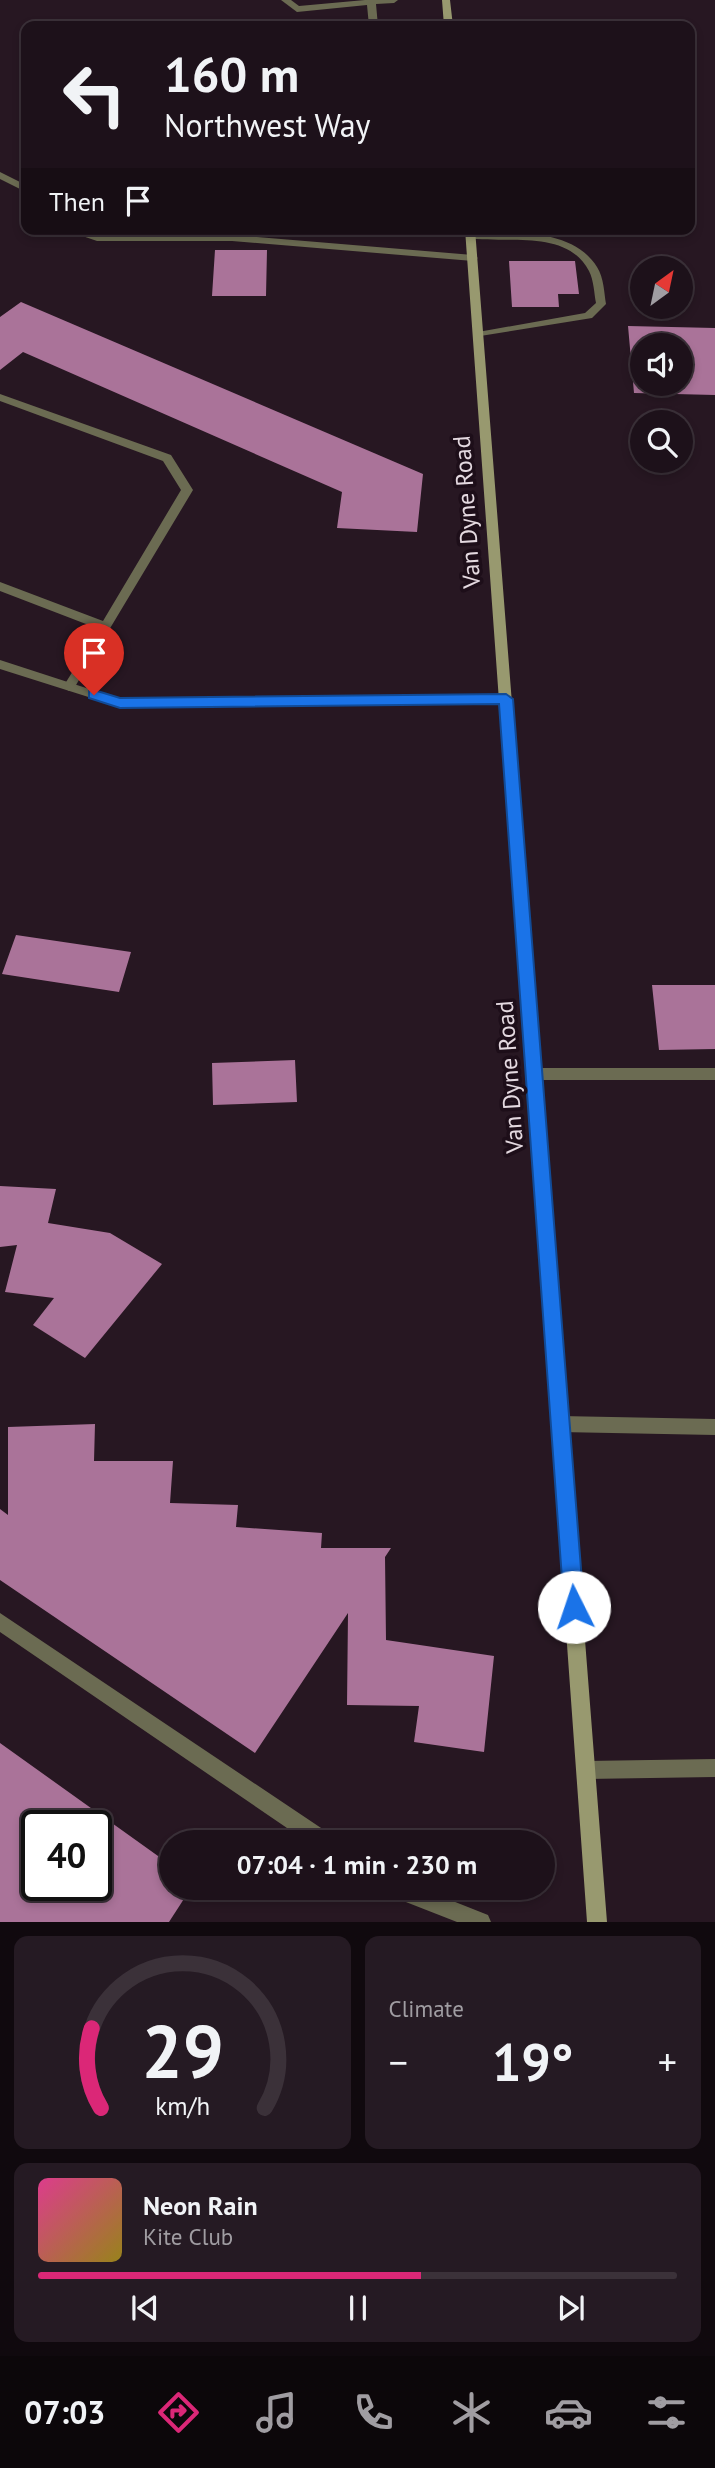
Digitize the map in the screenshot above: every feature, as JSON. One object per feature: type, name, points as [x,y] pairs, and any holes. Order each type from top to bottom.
[{"type":"street","points":[[285,0],[297,9],[394,0]]},
{"type":"street","points":[[446,0],[448,21]]},
{"type":"street","points":[[371,1],[373,21]]},
{"type":"street","points":[[0,175],[21,186]]},
{"type":"street","points":[[87,235],[97,238],[232,238],[472,258]]},
{"type":"street","name":"Van Dyne Road","points":[[470,235],[597,1922]]},
{"type":"street","points":[[478,335],[587,316],[601,304],[594,269],[581,255],[561,244],[498,235]]},
{"type":"street","points":[[0,397],[167,458],[187,490],[69,687]]},
{"type":"street","points":[[0,586],[106,627]]},
{"type":"street","points":[[0,664],[120,703],[506,699]]},
{"type":"street","points":[[534,1074],[715,1074]]},
{"type":"street","points":[[560,1424],[715,1427]]},
{"type":"street","points":[[0,1622],[307,1830]]},
{"type":"street","points":[[586,1770],[715,1768]]},
{"type":"street","points":[[425,1900],[481,1922]]},
{"type":"building","points":[[215,250],[267,250],[266,296],[212,296]]},
{"type":"building","points":[[509,261],[575,261],[579,294],[558,294],[559,307],[512,307]]},
{"type":"building","points":[[21,302],[423,474],[417,532],[337,528],[342,492],[23,352],[0,370],[0,317]]},
{"type":"building","points":[[628,326],[715,328],[715,395],[693,394],[693,333],[630,333],[630,348]]},
{"type":"building","points":[[16,935],[131,952],[119,992],[2,974]]},
{"type":"building","points":[[652,985],[715,985],[715,1049],[659,1050]]},
{"type":"building","points":[[295,1060],[297,1102],[213,1105],[212,1063]]},
{"type":"building","points":[[0,1186],[56,1189],[48,1223],[110,1233],[162,1264],[85,1358],[33,1325],[54,1298],[5,1292],[17,1245],[0,1247]]},
{"type":"building","points":[[95,1424],[94,1461],[173,1461],[170,1503],[238,1505],[236,1527],[322,1533],[321,1548],[391,1548],[385,1557],[386,1640],[494,1656],[484,1752],[414,1742],[419,1706],[347,1705],[348,1613],[255,1753],[0,1580],[0,1509],[8,1515],[8,1427]]},
{"type":"building","points":[[0,1743],[94,1810],[21,1810],[21,1901],[112,1901],[112,1823],[159,1857],[159,1900],[183,1900],[169,1922],[0,1922]]},
{"type":"route","points":[[94,695],[120,703],[506,699],[574,1607]]}]
